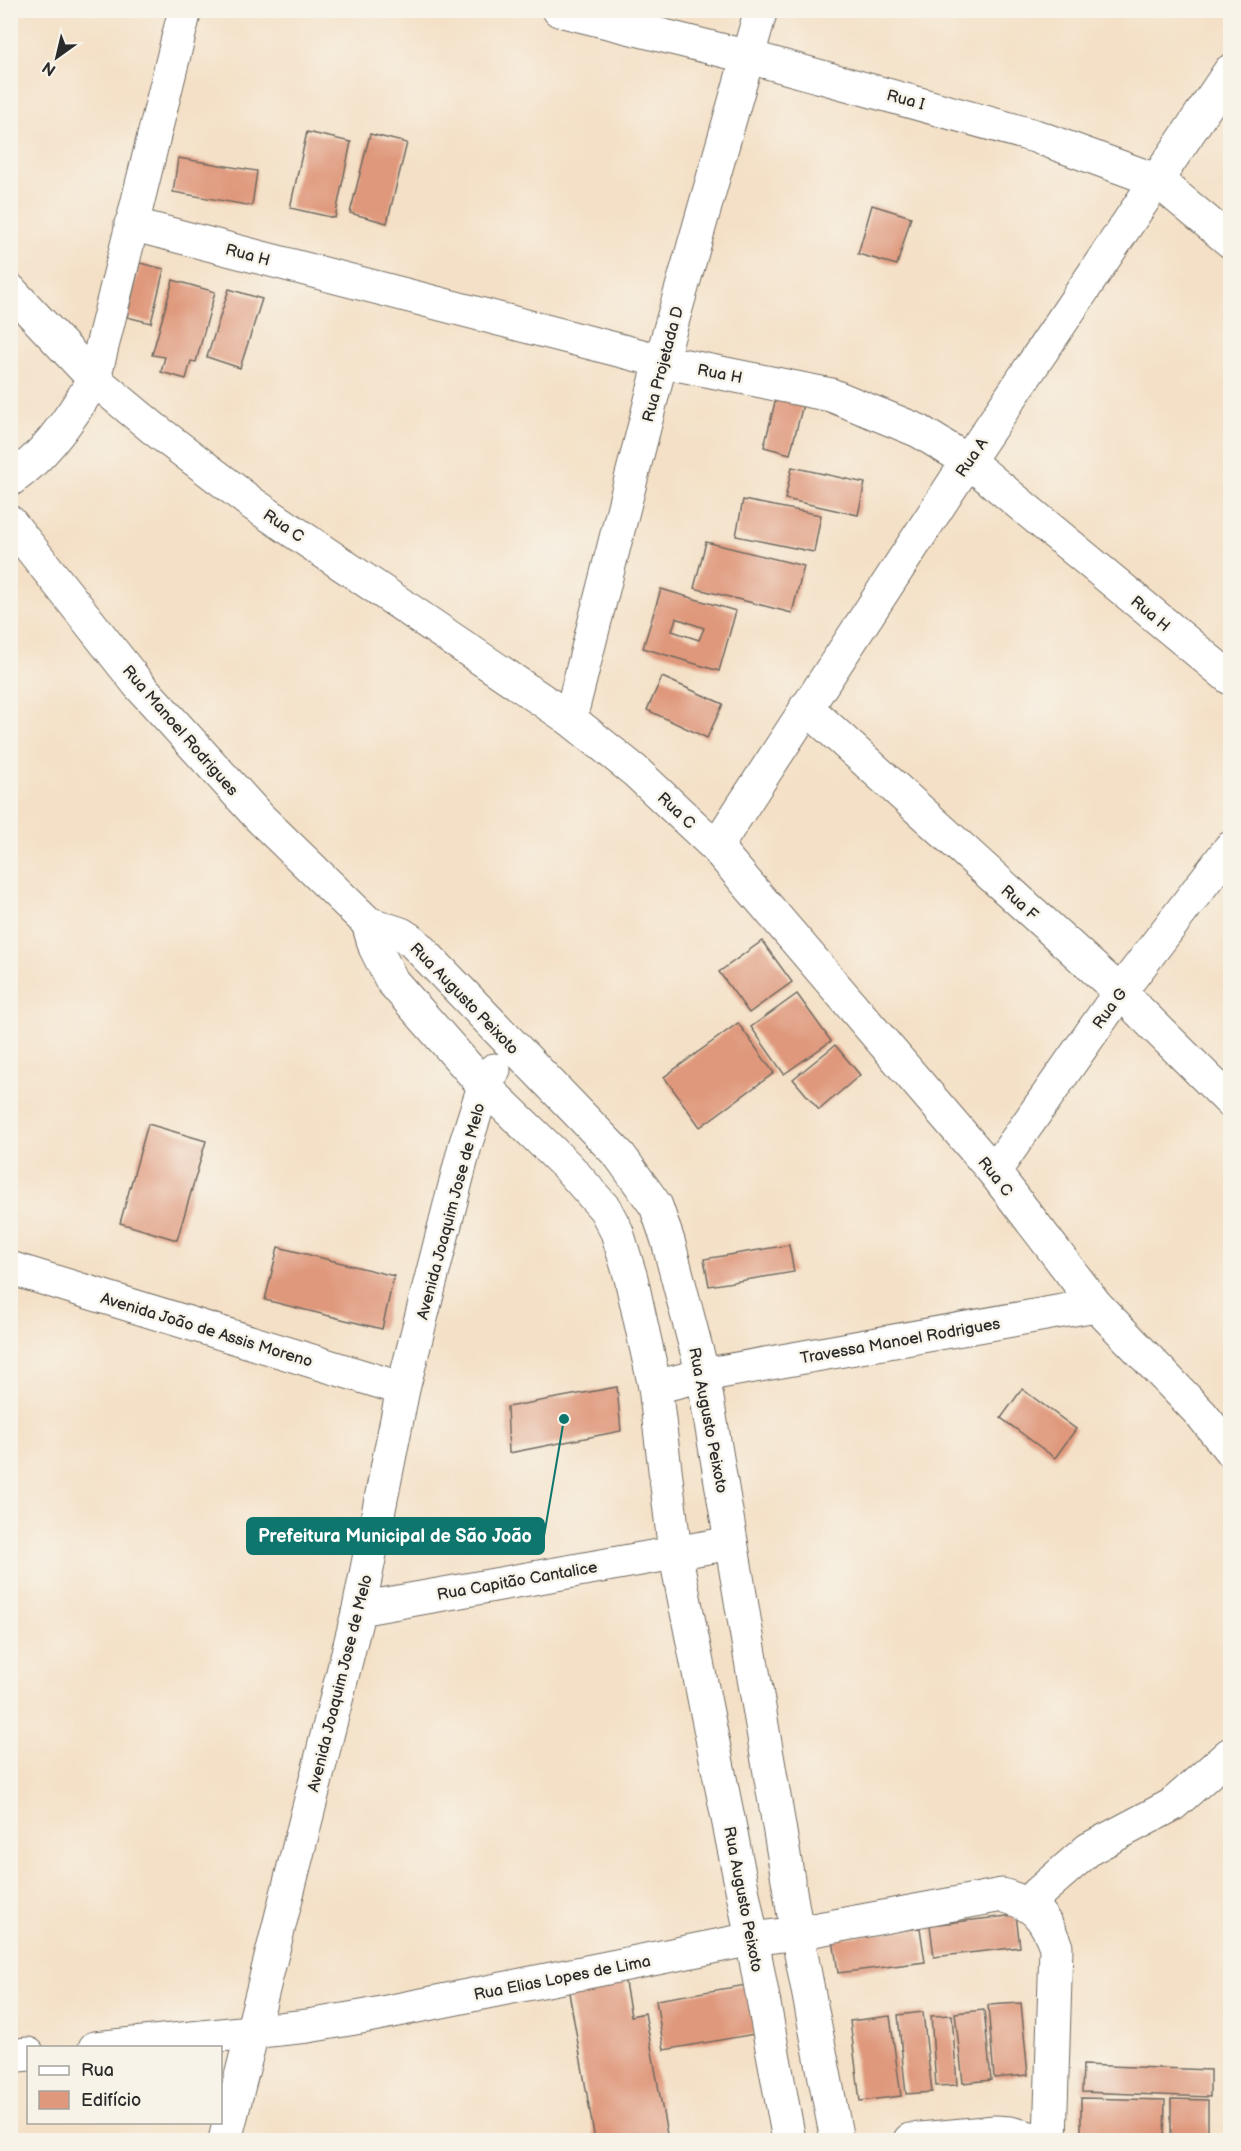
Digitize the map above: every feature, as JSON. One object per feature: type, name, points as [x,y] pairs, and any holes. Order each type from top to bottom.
[{"type":"street","points":[[10,480],[40,452],[60,429],[94,380],[186,10]]},
{"type":"street","name":"Rua I","points":[[559,10],[749,57],[1035,136],[1158,181],[1230,242]]},
{"type":"street","name":"Rua Projetada D","points":[[570,719],[661,361],[761,10]]},
{"type":"street","name":"Rua A","points":[[716,847],[968,461],[1230,71]]},
{"type":"street","name":"Rua H","points":[[131,224],[661,361],[831,395],[919,431],[968,461],[1230,678]]},
{"type":"street","name":"Rua C","points":[[10,290],[94,380],[153,428],[253,504],[570,719],[635,771],[716,847],[994,1172],[1096,1305],[1202,1415],[1230,1450]]},
{"type":"street","name":"Rua Manoel Rodrigues","points":[[10,522],[139,685],[260,818],[368,923]]},
{"type":"street","name":"Rua F","points":[[806,707],[1120,992],[1230,1101]]},
{"type":"street","name":"Rua G","points":[[994,1172],[1120,992],[1230,848]]},
{"type":"street","name":"Rua Augusto Peixoto","points":[[368,923],[401,934],[412,941],[620,1156],[656,1206],[668,1241],[703,1375],[797,1933],[837,2140]]},
{"type":"street","name":"Rua Augusto Peixoto","points":[[368,923],[375,946],[392,981],[484,1086],[568,1167],[604,1209],[617,1232],[628,1268],[655,1387],[675,1552],[752,1939],[789,2140]]},
{"type":"street","name":"Avenida Joaquim Jose de Melo","points":[[225,2140],[359,1609],[402,1389],[465,1146],[484,1086],[511,1044]]},
{"type":"street","name":"Avenida João de Assis Moreno","points":[[10,1268],[402,1389]]},
{"type":"street","name":"Travessa Manoel Rodrigues","points":[[655,1387],[703,1375],[1096,1305]]},
{"type":"street","name":"Rua Capitão Cantalice","points":[[359,1609],[731,1543]]},
{"type":"street","points":[[1026,1904],[1089,1849],[1172,1805],[1230,1754]]},
{"type":"street","name":"Rua Elias Lopes de Lima","points":[[115,2046],[308,2026],[367,2016],[752,1939],[797,1933],[1002,1895],[1026,1904],[1040,1914],[1049,1927],[1056,1947],[1050,2140]]},
{"type":"street","points":[[10,2056],[27,2054]]},
{"type":"street","points":[[910,2140],[995,2132],[1038,2140]]},
{"type":"building","points":[[307,132],[351,142],[335,218],[290,208]]},
{"type":"building","points":[[370,134],[407,143],[387,223],[350,213]]},
{"type":"building","points":[[178,158],[257,171],[252,206],[173,192]]},
{"type":"building","points":[[872,205],[911,217],[897,265],[858,254]]},
{"type":"building","points":[[140,263],[164,269],[151,323],[127,317]]},
{"type":"building","points":[[173,280],[215,292],[196,362],[191,361],[186,379],[161,372],[165,357],[152,355]]},
{"type":"building","points":[[229,289],[262,299],[240,368],[207,357]]},
{"type":"building","points":[[777,394],[804,401],[790,454],[764,447]]},
{"type":"building","points":[[792,467],[865,483],[858,515],[785,499]]},
{"type":"building","points":[[743,500],[821,515],[814,552],[736,536]]},
{"type":"building","points":[[706,542],[804,566],[792,613],[694,588]]},
{"type":"building","points":[[661,589],[736,611],[719,671],[643,648]],"holes":[[[676,618],[704,628],[699,640],[672,631]]]},
{"type":"building","points":[[662,677],[723,704],[707,738],[647,710]]},
{"type":"building","points":[[762,941],[792,982],[749,1013],[719,972]]},
{"type":"building","points":[[797,994],[831,1041],[784,1074],[751,1027]]},
{"type":"building","points":[[738,1023],[774,1073],[700,1127],[664,1077]]},
{"type":"building","points":[[835,1045],[860,1075],[819,1110],[793,1079]]},
{"type":"building","points":[[148,1124],[206,1141],[177,1240],[120,1223]]},
{"type":"building","points":[[789,1245],[794,1272],[709,1286],[704,1259]]},
{"type":"building","points":[[278,1247],[394,1276],[382,1329],[265,1300]]},
{"type":"building","points":[[617,1387],[621,1431],[509,1453],[507,1407]]},
{"type":"building","points":[[1022,1389],[1076,1429],[1055,1458],[1001,1418]]},
{"type":"building","points":[[1016,1915],[1020,1947],[934,1957],[930,1925]]},
{"type":"building","points":[[920,1928],[925,1962],[838,1973],[833,1939]]},
{"type":"building","points":[[624,1977],[631,2016],[645,2013],[668,2140],[595,2140],[568,1987]]},
{"type":"building","points":[[746,1985],[755,2034],[664,2050],[656,2000]]},
{"type":"building","points":[[1021,2003],[1028,2075],[994,2078],[988,2005]]},
{"type":"building","points":[[984,2010],[991,2080],[963,2083],[955,2013]]},
{"type":"building","points":[[923,2012],[932,2092],[906,2094],[898,2015]]},
{"type":"building","points":[[952,2015],[957,2085],[936,2086],[931,2016]]},
{"type":"building","points":[[890,2016],[901,2096],[860,2101],[850,2021]]},
{"type":"building","points":[[1083,2065],[1210,2070],[1210,2097],[1082,2092]]},
{"type":"building","points":[[1081,2098],[1165,2100],[1164,2140],[1081,2140]]},
{"type":"building","points":[[1171,2099],[1208,2100],[1208,2140],[1171,2140]]},
{"type":"place","name":"Prefeitura Municipal de São João","points":[[564,1419]]}]
